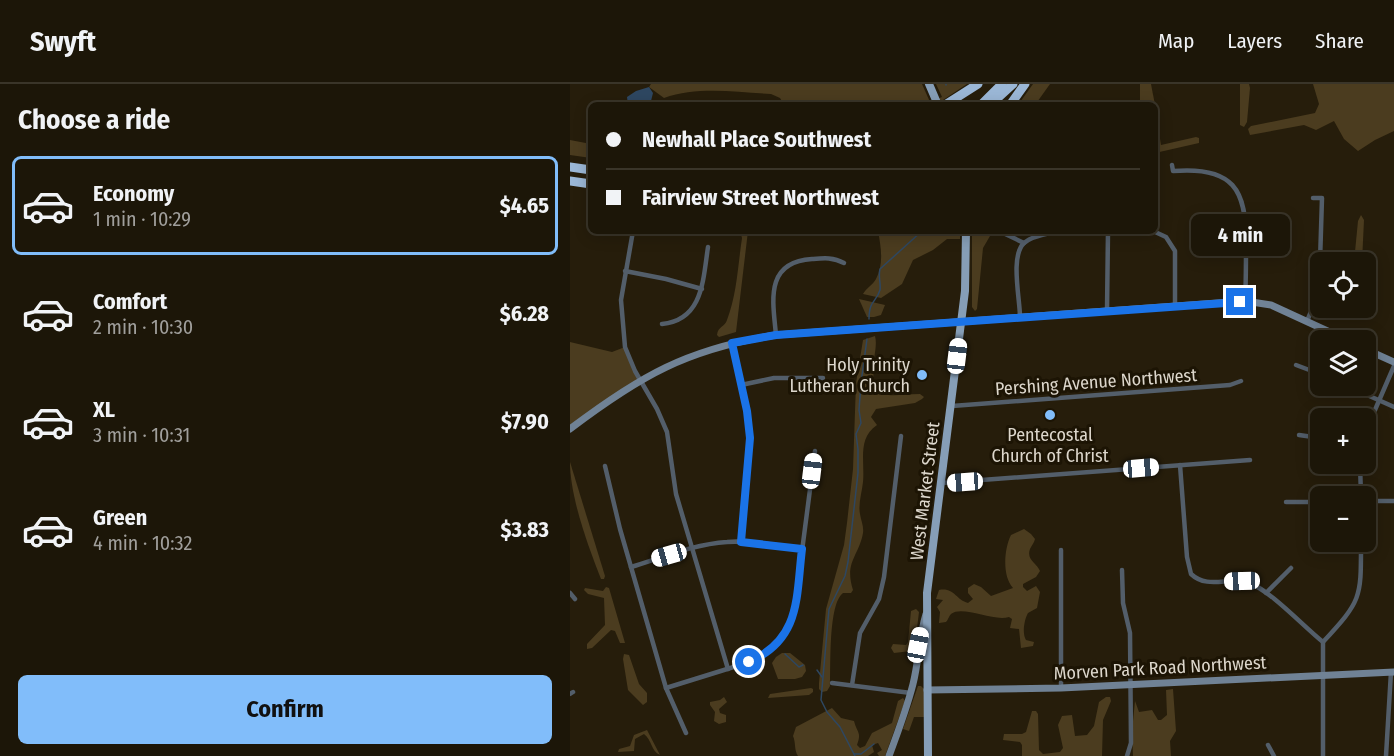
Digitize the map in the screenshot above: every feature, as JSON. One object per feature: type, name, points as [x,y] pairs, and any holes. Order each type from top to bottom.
[{"type":"highway","points":[[950,102],[978,84]]},
{"type":"highway","points":[[984,102],[1002,84]]},
{"type":"highway","points":[[993,102],[1013,84]]},
{"type":"highway","points":[[1012,102],[1025,84]]},
{"type":"highway","points":[[570,167],[588,170]]},
{"type":"highway","points":[[570,181],[588,184]]},
{"type":"main road","points":[[929,84],[937,102]]},
{"type":"main road","name":"West Market Street","points":[[928,756],[926,612],[961,321],[966,273],[966,234]]},
{"type":"street","points":[[1172,165],[1173,171],[1200,170],[1223,177],[1231,183],[1241,200],[1246,219],[1245,302]]},
{"type":"street","points":[[1313,198],[1322,198],[1320,252]]},
{"type":"street","points":[[1158,233],[1166,237],[1174,251],[1175,306]]},
{"type":"street","points":[[632,234],[621,300],[623,339],[628,356],[668,432],[675,488],[728,669]]},
{"type":"street","points":[[1005,234],[1024,243]]},
{"type":"street","points":[[1020,317],[1017,259],[1019,249],[1035,237],[1047,234]]},
{"type":"street","points":[[1107,311],[1108,234]]},
{"type":"street","points":[[662,324],[675,322],[687,314],[696,303],[702,289],[708,247]]},
{"type":"street","points":[[776,335],[772,291],[781,273],[792,264],[808,259],[834,258],[844,263]]},
{"type":"street","points":[[625,271],[702,289]]},
{"type":"street","points":[[570,429],[640,380],[687,357],[732,343],[776,335],[1245,302],[1271,305],[1326,330]]},
{"type":"street","points":[[1307,321],[1310,314]]},
{"type":"street","points":[[732,343],[747,411],[750,438],[741,542]]},
{"type":"street","points":[[1375,408],[1394,364],[1376,355]]},
{"type":"street","points":[[1296,365],[1310,370]]},
{"type":"street","points":[[741,385],[774,378],[824,378]]},
{"type":"street","name":"Pershing Avenue Northwest","points":[[952,406],[1230,385],[1240,381]]},
{"type":"street","points":[[1372,396],[1394,407]]},
{"type":"street","points":[[1299,435],[1310,437]]},
{"type":"street","points":[[852,685],[860,633],[879,599],[884,577],[901,436]]},
{"type":"street","points":[[666,688],[728,669],[763,655],[776,645],[787,631],[795,605],[815,451]]},
{"type":"street","points":[[942,483],[1250,460]]},
{"type":"street","points":[[1180,465],[1186,557],[1191,574],[1198,580],[1208,583],[1248,583],[1266,593],[1323,642]]},
{"type":"street","points":[[605,466],[620,529],[666,688],[686,733]]},
{"type":"street","points":[[1376,501],[1394,501]]},
{"type":"street","points":[[1286,502],[1310,502]]},
{"type":"street","points":[[631,567],[718,543],[741,542],[802,549]]},
{"type":"street","points":[[1061,550],[1061,688]]},
{"type":"street","points":[[1323,756],[1323,642],[1356,603],[1361,583],[1361,552]]},
{"type":"street","points":[[1266,593],[1291,568]]},
{"type":"street","points":[[1122,570],[1123,603],[1130,633],[1131,743],[1126,756]]},
{"type":"street","points":[[570,593],[576,599]]},
{"type":"street","points":[[890,756],[914,681],[918,645],[926,612]]},
{"type":"street","points":[[1386,756],[1392,672]]},
{"type":"street","name":"Morven Park Road Northwest","points":[[927,690],[1061,688],[1392,672]]},
{"type":"street","points":[[914,681],[927,681]]},
{"type":"street","points":[[832,683],[910,693]]},
{"type":"street","points":[[1268,745],[1274,756]]},
{"type":"shaded area","points":[[651,84],[922,84],[930,102],[782,102],[780,98],[771,94],[730,91],[690,92],[664,98],[649,87]]},
{"type":"shaded area","points":[[936,84],[967,84],[943,100],[930,102],[942,97]]},
{"type":"shaded area","points":[[1033,84],[1050,84],[1037,102],[1020,102]]},
{"type":"shaded area","points":[[1140,84],[1151,84],[1154,102],[1140,102]]},
{"type":"shaded area","points":[[1240,84],[1249,84],[1250,88],[1247,122],[1244,127],[1240,125]]},
{"type":"shaded area","points":[[1313,84],[1394,84],[1394,131],[1358,151],[1344,139],[1334,121],[1316,130],[1304,125],[1250,135],[1248,129],[1251,126],[1315,113],[1319,104]]},
{"type":"shaded area","points":[[1158,126],[1161,145],[1196,137],[1199,138],[1199,143],[1158,152]]},
{"type":"shaded area","points":[[570,140],[588,143],[588,158],[570,155]]},
{"type":"shaded area","points":[[1361,215],[1364,220],[1362,252],[1355,252],[1358,221]]},
{"type":"shaded area","points":[[741,234],[748,234],[736,332],[719,337],[718,332],[727,320],[735,289]]},
{"type":"shaded area","points":[[878,234],[960,234],[960,239],[947,239],[933,250],[913,260],[902,284],[881,298],[863,294],[879,273],[881,249]]},
{"type":"shaded area","points":[[972,234],[990,234],[983,248],[977,309],[975,311],[972,307]]},
{"type":"shaded area","points":[[859,299],[885,305],[881,315],[867,317]]},
{"type":"shaded area","points":[[875,336],[873,373],[877,390],[889,395],[920,394],[924,397],[915,403],[876,409],[871,417],[877,425],[871,430],[864,443],[863,482],[859,506],[863,530],[851,566],[853,590],[851,593],[843,593],[838,599],[831,636],[830,686],[827,691],[822,692],[819,689],[819,683],[826,609],[844,545],[853,469],[856,383],[863,340]]},
{"type":"shaded area","points":[[570,342],[612,352],[625,347],[640,380],[570,430]]},
{"type":"shaded area","points":[[570,462],[604,579],[601,579],[581,521],[573,490]]},
{"type":"shaded area","points":[[1024,529],[1035,539],[1029,556],[1040,571],[1036,577],[1023,584],[1027,591],[1036,586],[1040,592],[1037,608],[1028,613],[1025,619],[1024,634],[1026,640],[1034,642],[1033,646],[1021,648],[1019,629],[1010,628],[1012,619],[1009,617],[1002,618],[963,611],[951,614],[946,622],[939,623],[940,612],[937,607],[943,600],[936,599],[939,590],[948,590],[968,603],[973,599],[968,593],[968,588],[974,584],[991,596],[1013,588],[1007,577],[1005,562],[1007,548],[1011,535]]},
{"type":"shaded area","points":[[606,587],[609,588],[625,643],[620,643],[615,631],[611,630],[592,648],[587,649],[587,644],[605,625],[604,598],[588,594],[584,590],[585,588],[603,591]]},
{"type":"shaded area","points":[[916,609],[919,612],[915,645],[911,651],[894,653],[891,648],[893,644],[906,645],[908,642],[911,611]]},
{"type":"shaded area","points":[[782,653],[790,653],[805,665],[806,671],[802,677],[778,679],[772,663]]},
{"type":"shaded area","points":[[624,654],[629,655],[639,684],[647,693],[647,702],[643,705],[628,690]]},
{"type":"shaded area","points":[[918,686],[924,689],[925,717],[914,717],[909,731],[903,729]]},
{"type":"shaded area","points":[[811,688],[813,692],[809,695],[768,698],[770,694]]},
{"type":"shaded area","points":[[1173,689],[1176,731],[1170,741],[1171,756],[1133,756],[1132,731],[1135,701],[1139,712],[1152,710],[1158,720],[1161,720],[1167,715],[1166,690]]},
{"type":"shaded area","points":[[724,697],[727,702],[719,709],[720,713],[726,715],[726,722],[719,724],[714,721],[715,712],[710,702]]},
{"type":"shaded area","points":[[1110,697],[1111,701],[1103,720],[1102,756],[1022,756],[1020,742],[1003,740],[1004,734],[1026,732],[1032,711],[1036,711],[1039,750],[1043,754],[1060,752],[1063,748],[1058,725],[1062,716],[1072,715],[1075,736],[1087,735],[1094,726],[1099,702]]},
{"type":"shaded area","points":[[903,698],[905,701],[885,756],[879,756],[877,753],[882,750],[878,743],[872,745],[874,752],[868,756],[798,756],[793,736],[796,727],[832,708],[841,718],[854,721],[859,735],[857,745],[860,748],[865,746],[872,733],[892,723],[898,701]]},
{"type":"shaded area","points":[[647,730],[660,755],[644,734],[635,739],[634,751],[618,752],[619,749],[630,746],[634,735]]},
{"type":"water","points":[[649,87],[653,93],[651,102],[628,102],[627,97]]},
{"type":"waterway","points":[[869,319],[871,305],[880,290],[880,269],[919,234]]},
{"type":"waterway","points":[[855,756],[840,727],[827,712],[821,700],[829,609],[845,576],[848,562],[858,473],[856,434],[861,423],[859,410],[867,339]]},
{"type":"waterway","points":[[785,654],[799,667],[803,665]]},
{"type":"waterway","points":[[817,670],[822,677]]},
{"type":"waterway","points":[[854,754],[861,754],[874,744]]},
{"type":"place","name":"Holy Trinity Lutheran Church","points":[[922,375]]},
{"type":"place","name":"Pentecostal Church of Christ","points":[[1050,415]]},
{"type":"route","points":[[749,662],[763,655],[781,641],[787,631],[795,605],[802,549],[741,542],[750,438],[747,411],[732,343],[776,335],[1240,302]]}]
